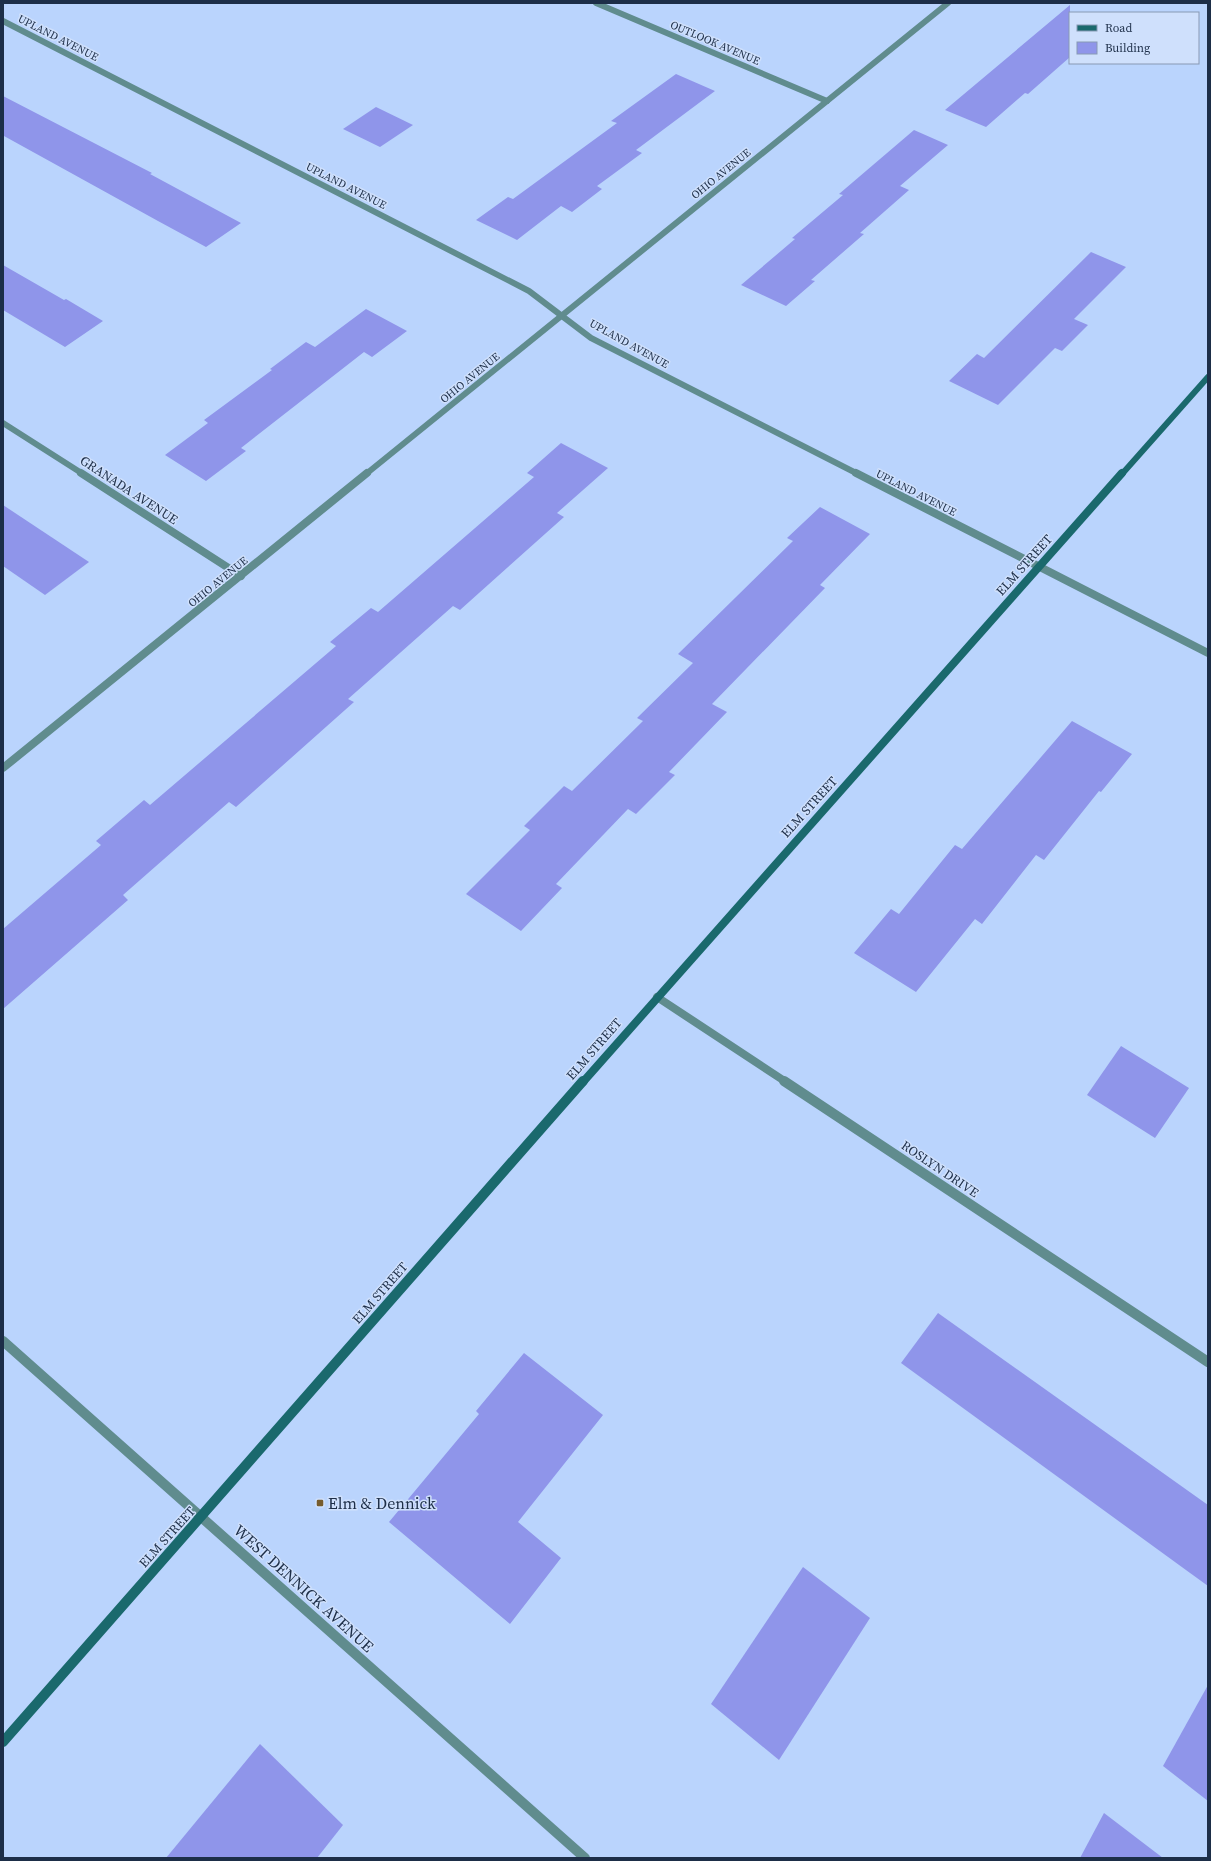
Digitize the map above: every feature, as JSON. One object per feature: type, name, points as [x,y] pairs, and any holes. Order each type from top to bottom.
[{"type":"street","name":"OUTLOOK AVENUE","points":[[596,3],[827,101]]},
{"type":"street","name":"OHIO AVENUE","points":[[3,768],[948,3]]},
{"type":"street","name":"UPLAND AVENUE","points":[[3,21],[529,291],[591,338],[1208,653]]},
{"type":"street","name":"ELM STREET","points":[[3,1742],[657,998],[1208,377]]},
{"type":"street","name":"GRANADA AVENUE","points":[[3,423],[241,576]]},
{"type":"street","name":"ROSLYN DRIVE","points":[[657,998],[1208,1362]]},
{"type":"street","name":"WEST DENNICK AVENUE","points":[[3,1341],[585,1858]]},
{"type":"building","points":[[1070,5],[1069,58],[1028,94],[1025,93],[986,127],[945,110]]},
{"type":"building","points":[[676,74],[715,91],[636,150],[642,153],[597,186],[602,189],[572,212],[561,206],[517,240],[476,220],[508,197],[513,199],[617,123],[611,121]]},
{"type":"building","points":[[3,96],[152,173],[150,174],[241,223],[206,247],[4,136]]},
{"type":"building","points":[[376,107],[413,125],[380,147],[343,129]]},
{"type":"building","points":[[914,130],[948,145],[900,186],[909,190],[860,233],[864,234],[811,280],[815,281],[786,306],[741,285],[795,239],[792,238],[843,195],[839,194]]},
{"type":"building","points":[[1091,252],[1126,267],[1074,319],[1088,325],[1062,351],[1055,348],[998,405],[949,381],[977,354],[984,358]]},
{"type":"building","points":[[3,265],[103,321],[65,347],[3,310]]},
{"type":"building","points":[[366,309],[407,331],[372,357],[364,352],[241,448],[246,451],[206,481],[165,455],[208,423],[204,420],[272,370],[270,369],[306,342],[315,347]]},
{"type":"building","points":[[561,443],[608,468],[557,513],[564,517],[460,610],[453,606],[348,699],[354,702],[236,807],[229,802],[123,895],[128,900],[3,1009],[3,929],[101,845],[96,841],[144,800],[150,805],[336,646],[330,642],[371,608],[378,612],[534,477],[527,473]]},
{"type":"building","points":[[3,505],[89,562],[45,595],[3,566]]},
{"type":"building","points":[[820,507],[870,534],[820,585],[825,588],[712,704],[727,712],[669,772],[675,775],[636,814],[628,809],[556,884],[562,888],[521,931],[466,894],[530,830],[524,826],[564,786],[572,791],[643,721],[637,718],[693,663],[678,654],[793,541],[787,538]]},
{"type":"building","points":[[1072,721],[1132,754],[1101,792],[1099,791],[1044,860],[1036,855],[982,924],[975,919],[916,992],[854,953],[891,909],[899,914],[955,845],[962,849]]},
{"type":"building","points":[[1121,1046],[1189,1088],[1155,1138],[1087,1095]]},
{"type":"building","points":[[938,1313],[1208,1505],[1208,1586],[901,1363]]},
{"type":"building","points":[[524,1353],[603,1415],[518,1522],[561,1558],[510,1624],[389,1522],[479,1414],[476,1411]]},
{"type":"building","points":[[803,1567],[870,1618],[779,1760],[711,1704]]},
{"type":"building","points":[[1208,1685],[1208,1801],[1163,1766]]},
{"type":"building","points":[[260,1744],[343,1825],[317,1858],[166,1858]]},
{"type":"building","points":[[1104,1813],[1163,1858],[1080,1858]]},
{"type":"place","name":"Elm & Dennick","points":[[320,1503]]}]
